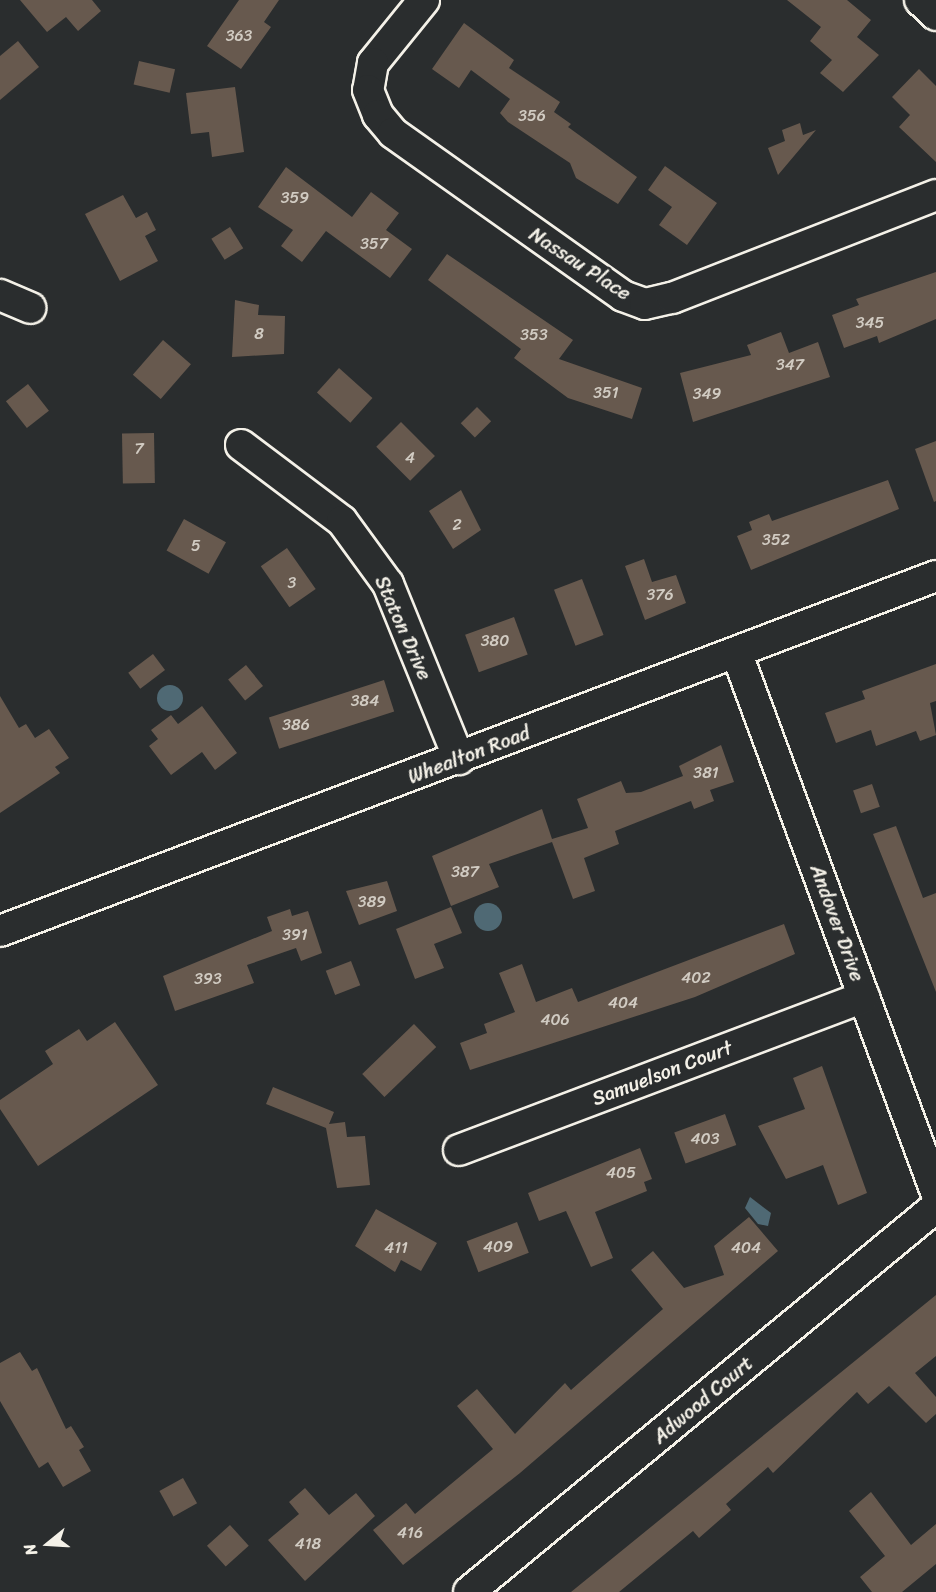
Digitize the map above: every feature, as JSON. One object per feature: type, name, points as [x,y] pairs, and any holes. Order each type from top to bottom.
[{"type":"street","name":"Nassau Place","points":[[424,0],[373,63],[368,90],[378,115],[393,133],[623,296],[645,304],[672,298],[936,195]]},
{"type":"street","points":[[920,0],[936,15]]},
{"type":"street","points":[[0,295],[30,308]]},
{"type":"street","name":"Staton Drive","points":[[241,445],[342,521],[388,584],[459,759]]},
{"type":"street","name":"Whealton Road","points":[[0,931],[737,654],[936,576]]},
{"type":"street","name":"Andover Drive","points":[[737,654],[936,1191]]},
{"type":"street","name":"Samuelson Court","points":[[459,1150],[864,997]]},
{"type":"street","name":"Adwood Court","points":[[469,1592],[936,1207]]},
{"type":"water","points":[[170,685],[179,689],[183,698],[179,707],[170,711],[161,707],[157,698],[161,689]]},
{"type":"water","points":[[488,903],[498,907],[502,917],[498,927],[488,931],[478,927],[474,917],[478,907]]},
{"type":"water","points":[[750,1197],[771,1213],[768,1226],[758,1224],[745,1208]]},
{"type":"building","points":[[20,0],[92,0],[101,11],[78,31],[66,17],[47,32]]},
{"type":"building","points":[[239,0],[279,0],[264,22],[271,27],[241,69],[207,46]]},
{"type":"building","points":[[787,0],[847,0],[871,20],[857,37],[879,55],[843,92],[820,73],[832,60],[810,41],[821,27]]},
{"type":"building","points":[[464,23],[514,60],[509,68],[560,102],[554,112],[571,124],[568,127],[637,177],[618,204],[576,178],[570,163],[508,122],[500,113],[510,99],[471,70],[459,88],[432,69]]},
{"type":"building","points":[[18,41],[39,67],[0,100],[0,56]]},
{"type":"building","points":[[139,61],[175,69],[170,93],[134,84]]},
{"type":"building","points":[[919,69],[936,86],[936,162],[899,127],[910,115],[892,97]]},
{"type":"building","points":[[235,87],[244,152],[212,157],[209,132],[191,134],[186,93]]},
{"type":"building","points":[[800,123],[803,135],[816,130],[778,175],[768,148],[785,141],[782,130]]},
{"type":"building","points":[[665,166],[717,203],[687,245],[659,225],[672,207],[648,190]]},
{"type":"building","points":[[286,167],[352,217],[371,192],[399,213],[386,230],[412,249],[390,278],[326,231],[302,262],[281,246],[293,230],[258,207]]},
{"type":"building","points":[[123,195],[136,218],[147,212],[156,230],[145,236],[158,261],[120,281],[85,214]]},
{"type":"building","points":[[230,227],[243,248],[225,260],[211,239]]},
{"type":"building","points":[[447,254],[573,340],[559,359],[642,388],[632,419],[568,398],[514,358],[521,349],[428,280]]},
{"type":"building","points":[[936,272],[936,319],[879,343],[877,336],[844,348],[832,315],[859,305],[856,299]]},
{"type":"building","points":[[235,300],[259,305],[258,315],[285,316],[284,354],[232,357]]},
{"type":"building","points":[[781,332],[789,353],[818,342],[830,377],[693,422],[680,373],[751,355],[747,345]]},
{"type":"building","points":[[163,340],[191,364],[161,399],[133,375]]},
{"type":"building","points":[[339,368],[372,398],[350,423],[317,393]]},
{"type":"building","points":[[28,384],[49,411],[27,428],[6,401]]},
{"type":"building","points":[[477,407],[491,421],[475,437],[461,423]]},
{"type":"building","points":[[401,422],[435,456],[410,481],[376,447]]},
{"type":"building","points":[[154,433],[155,483],[123,484],[122,434]]},
{"type":"building","points":[[936,441],[936,501],[934,502],[915,449]]},
{"type":"building","points":[[888,480],[899,509],[751,570],[737,536],[752,530],[749,522],[769,514],[772,521]]},
{"type":"building","points":[[461,490],[481,530],[453,549],[429,511]]},
{"type":"building","points":[[184,519],[226,542],[209,574],[167,550]]},
{"type":"building","points":[[287,548],[316,589],[289,607],[261,566]]},
{"type":"building","points":[[644,559],[652,582],[676,575],[686,603],[645,620],[625,566]]},
{"type":"building","points":[[582,579],[604,635],[575,646],[554,590]]},
{"type":"building","points":[[514,617],[528,655],[479,672],[465,635]]},
{"type":"building","points":[[153,654],[165,670],[140,689],[128,673]]},
{"type":"building","points":[[936,664],[936,701],[930,703],[936,735],[920,741],[916,731],[876,746],[871,730],[836,743],[825,713],[865,699],[862,691]]},
{"type":"building","points":[[246,665],[263,686],[245,700],[228,679]]},
{"type":"building","points":[[384,680],[394,711],[279,749],[269,717]]},
{"type":"building","points":[[0,696],[19,728],[26,724],[35,738],[49,729],[69,758],[55,767],[60,773],[0,813]]},
{"type":"building","points":[[202,706],[237,753],[215,770],[202,752],[171,775],[149,746],[158,739],[151,730],[171,715],[178,724]]},
{"type":"building","points":[[721,745],[734,782],[710,790],[714,801],[694,809],[691,801],[615,831],[619,844],[584,858],[595,891],[573,899],[552,842],[489,864],[499,887],[451,906],[432,856],[542,809],[552,839],[588,828],[577,799],[621,781],[626,793],[641,792],[683,776],[679,766]]},
{"type":"building","points":[[872,784],[880,807],[861,813],[853,791]]},
{"type":"building","points":[[896,826],[923,898],[936,893],[936,992],[873,834]]},
{"type":"building","points":[[387,881],[397,911],[359,925],[346,891]]},
{"type":"building","points":[[451,907],[462,933],[434,944],[444,968],[415,979],[396,929]]},
{"type":"building","points":[[290,909],[292,916],[308,911],[322,953],[301,961],[296,948],[247,965],[254,983],[175,1011],[163,976],[272,931],[267,917]]},
{"type":"building","points":[[784,924],[795,954],[695,997],[470,1070],[460,1043],[487,1033],[484,1024],[515,1012],[499,973],[522,964],[536,1002],[572,988],[578,1002]]},
{"type":"building","points":[[351,961],[360,985],[335,995],[326,971]]},
{"type":"building","points":[[115,1022],[158,1085],[38,1166],[0,1109],[0,1100],[53,1064],[45,1051],[79,1029],[87,1041]]},
{"type":"building","points":[[414,1024],[436,1047],[384,1097],[362,1074]]},
{"type":"building","points":[[822,1066],[867,1193],[838,1205],[823,1165],[786,1179],[758,1126],[805,1109],[793,1078]]},
{"type":"building","points":[[273,1087],[334,1112],[329,1124],[345,1122],[347,1137],[365,1136],[370,1185],[337,1188],[326,1128],[266,1104]]},
{"type":"building","points":[[725,1114],[736,1145],[686,1163],[674,1132]]},
{"type":"building","points":[[640,1148],[652,1179],[644,1182],[647,1191],[595,1212],[613,1258],[591,1267],[566,1211],[539,1221],[528,1193]]},
{"type":"building","points":[[376,1209],[437,1243],[421,1271],[401,1260],[395,1272],[355,1246]]},
{"type":"building","points":[[749,1217],[778,1251],[520,1473],[403,1565],[373,1530],[406,1503],[415,1514],[493,1449],[457,1406],[477,1389],[515,1434],[565,1383],[571,1390],[663,1309],[631,1270],[653,1251],[684,1288],[724,1275],[714,1246]]},
{"type":"building","points":[[517,1222],[529,1253],[478,1272],[467,1241]]},
{"type":"building","points":[[936,1295],[936,1356],[915,1373],[936,1397],[936,1414],[926,1423],[889,1386],[868,1404],[857,1392],[773,1473],[768,1467],[726,1504],[731,1510],[699,1538],[693,1531],[619,1592],[571,1592]]},
{"type":"building","points":[[20,1352],[32,1371],[37,1368],[66,1429],[71,1426],[84,1447],[79,1450],[91,1471],[63,1487],[48,1462],[39,1468],[0,1401],[0,1363]]},
{"type":"building","points":[[183,1478],[197,1503],[173,1516],[159,1491]]},
{"type":"building","points":[[305,1488],[329,1515],[356,1493],[375,1516],[305,1581],[268,1540],[299,1514],[289,1502]]},
{"type":"building","points":[[871,1492],[911,1545],[936,1524],[936,1564],[902,1592],[872,1592],[860,1577],[885,1556],[849,1511]]},
{"type":"building","points":[[230,1525],[249,1546],[226,1567],[207,1546]]}]
